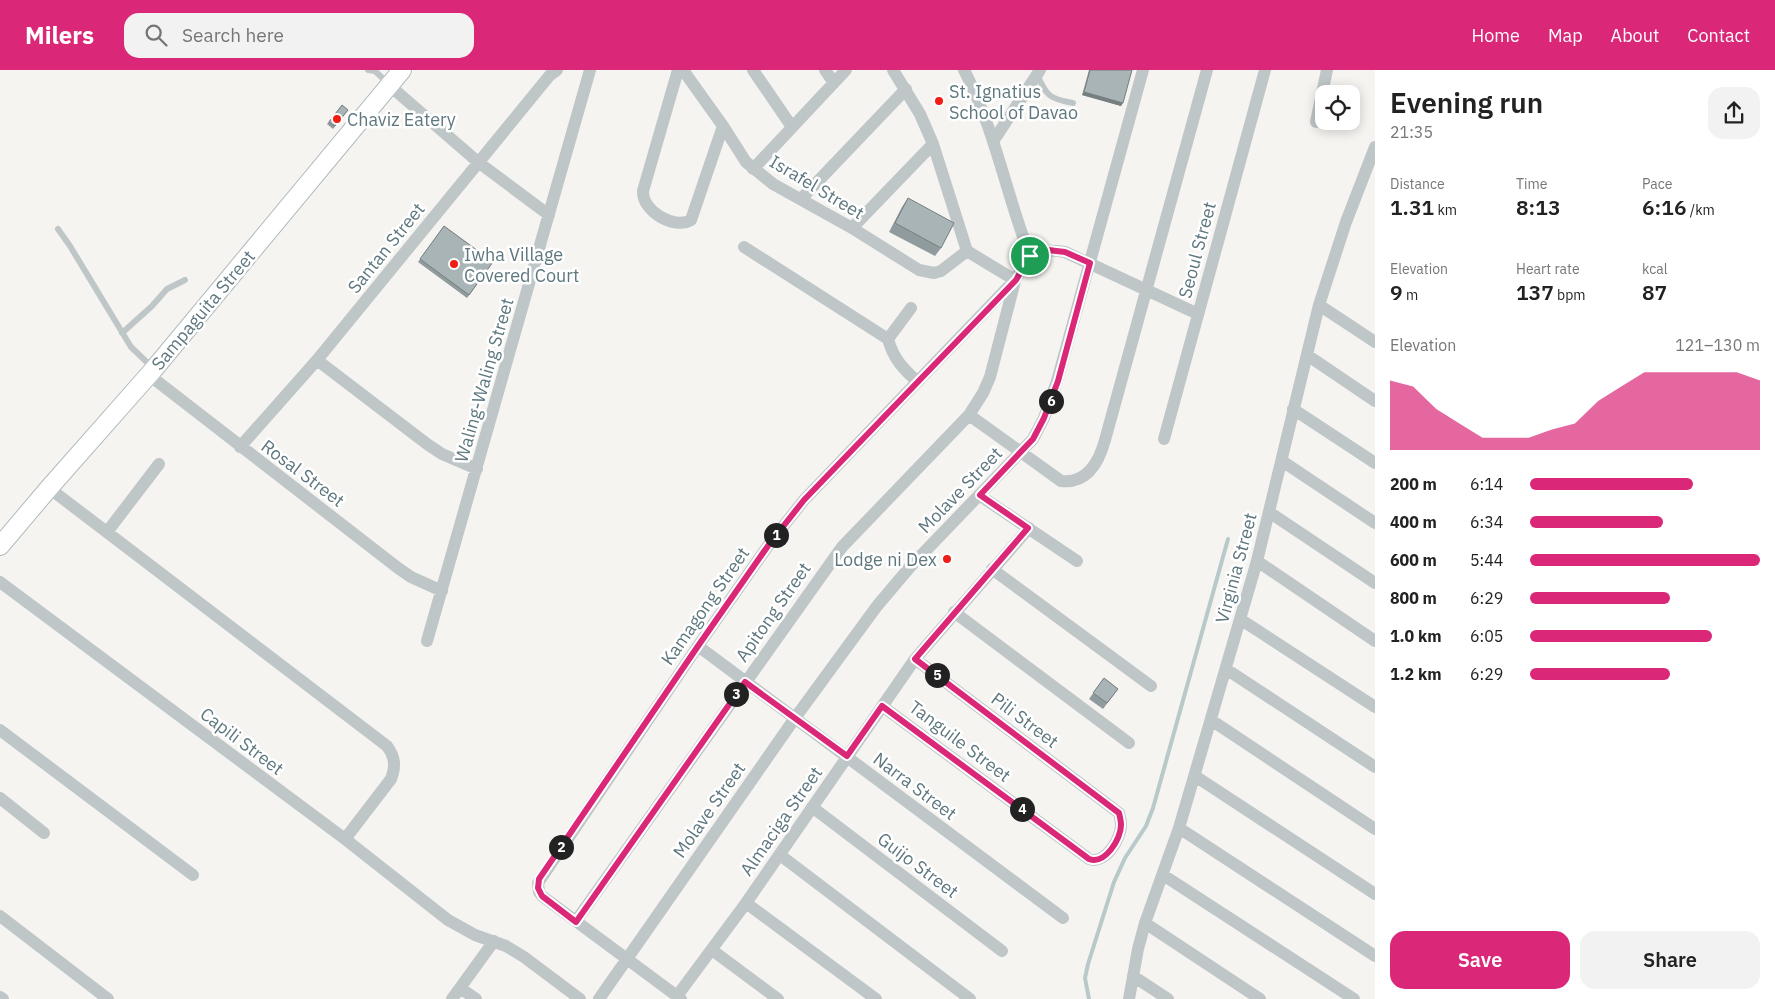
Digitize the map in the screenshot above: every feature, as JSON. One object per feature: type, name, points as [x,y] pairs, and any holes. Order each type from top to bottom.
[{"type":"street","name":"Sampaguita Street","points":[[0,546],[151,372],[402,70]]},
{"type":"street","name":"Santan Street","points":[[240,447],[317,360],[550,75],[557,70]]},
{"type":"street","name":"Waling-Waling Street","points":[[428,641],[590,70]]},
{"type":"street","points":[[678,70],[643,191],[643,199],[650,208],[672,222],[682,223],[691,220],[723,126]]},
{"type":"street","name":"Israfel Street","points":[[683,70],[738,150],[753,169],[773,184],[852,228],[919,270],[934,273],[941,271],[967,251]]},
{"type":"street","points":[[753,70],[792,127]]},
{"type":"street","points":[[825,70],[834,83]]},
{"type":"street","points":[[753,169],[846,70]]},
{"type":"street","points":[[893,70],[920,114],[933,144],[967,251],[1016,280],[1030,256],[1040,251],[1065,252],[1198,314]]},
{"type":"street","points":[[964,70],[978,96],[994,140],[1014,214],[1030,256]]},
{"type":"street","name":"Molave Street","points":[[599,999],[795,718],[888,593],[910,567],[1033,439],[1052,398],[1143,70]]},
{"type":"street","points":[[969,415],[1061,481],[1078,480],[1094,467],[1101,454],[1207,70]]},
{"type":"street","name":"Seoul Street","points":[[1164,439],[1264,70]]},
{"type":"street","points":[[1324,85],[1327,70]]},
{"type":"street","points":[[994,140],[1037,71]]},
{"type":"street","points":[[389,85],[478,162],[549,215]]},
{"type":"street","points":[[801,200],[906,89]]},
{"type":"street","points":[[852,228],[933,144]]},
{"type":"street","name":"Virginia Street","points":[[1129,999],[1145,923],[1179,828],[1257,561],[1319,305],[1346,222],[1375,147]]},
{"type":"street","points":[[744,247],[888,339],[894,357],[904,370],[917,381]]},
{"type":"street","name":"Kamagong Street","points":[[576,922],[542,896],[538,888],[539,879],[698,646],[804,500],[1016,280]]},
{"type":"street","name":"Apitong Street","points":[[576,922],[842,547],[969,415],[984,393],[990,377],[1016,280]]},
{"type":"street","points":[[1319,305],[1374,337]]},
{"type":"street","points":[[888,339],[911,308]]},
{"type":"street","points":[[1307,355],[1375,400]]},
{"type":"street","points":[[317,360],[427,444],[442,454],[477,469]]},
{"type":"street","name":"Rosal Street","points":[[151,372],[240,447],[411,577],[442,591]]},
{"type":"street","points":[[1294,409],[1375,463]]},
{"type":"street","points":[[1282,461],[1375,523]]},
{"type":"street","points":[[107,532],[159,464]]},
{"type":"street","points":[[49,488],[387,746],[393,754],[395,763],[391,779],[345,839]]},
{"type":"street","points":[[980,495],[1077,561]]},
{"type":"street","points":[[1269,512],[1375,582]]},
{"type":"street","name":"Almaciga Street","points":[[679,998],[915,659],[1028,528]]},
{"type":"street","points":[[1257,561],[1375,641]]},
{"type":"street","points":[[992,569],[1151,686]]},
{"type":"street","name":"Capili Street","points":[[0,582],[345,839],[448,920],[462,929],[506,946],[524,957],[580,999]]},
{"type":"street","points":[[954,612],[1129,743]]},
{"type":"street","points":[[1240,619],[1375,707]]},
{"type":"street","name":"Narra Street","points":[[698,646],[1063,918]]},
{"type":"street","name":"Pili Street","points":[[915,659],[1119,813],[1121,820],[1120,833],[1105,857],[1094,861],[1089,859]]},
{"type":"street","points":[[1226,669],[1375,767]]},
{"type":"street","name":"Tanguile Street","points":[[882,706],[1089,859]]},
{"type":"street","points":[[1211,720],[1375,830]]},
{"type":"street","points":[[0,730],[193,875]]},
{"type":"street","points":[[1195,776],[1375,894]]},
{"type":"street","points":[[0,798],[44,833]]},
{"type":"street","name":"Guijo Street","points":[[812,807],[1002,952]]},
{"type":"street","points":[[1179,828],[1375,956]]},
{"type":"street","points":[[780,855],[970,999]]},
{"type":"street","points":[[1163,875],[1354,999]]},
{"type":"street","points":[[746,903],[876,999]]},
{"type":"street","points":[[0,916],[104,998]]},
{"type":"street","points":[[576,922],[679,998]]},
{"type":"street","points":[[1145,923],[1260,999]]},
{"type":"street","points":[[452,999],[494,941]]},
{"type":"street","points":[[712,950],[778,999]]},
{"type":"street","points":[[1133,976],[1168,999]]},
{"type":"street","points":[[460,988],[476,999]]},
{"type":"lane","points":[[368,70],[375,71],[389,85]]},
{"type":"lane","points":[[1037,71],[1048,94],[1056,100],[1073,103]]},
{"type":"lane","points":[[58,228],[131,347],[151,372]]},
{"type":"lane","points":[[122,333],[152,306],[166,288],[184,280]]},
{"type":"building","points":[[1090,70],[1132,70],[1123,103],[1084,92]]},
{"type":"building","points":[[342,105],[348,110],[335,126],[329,122]]},
{"type":"building","points":[[908,198],[954,223],[941,248],[895,223]]},
{"type":"building","name":"Iwha Village Covered Court","points":[[444,226],[493,262],[469,295],[420,259]]},
{"type":"building","points":[[1104,678],[1118,689],[1107,703],[1093,693]]},
{"type":"waterway","points":[[1089,999],[1085,978],[1088,964],[1114,882],[1125,858],[1146,826],[1153,808],[1228,539]]},
{"type":"place","name":"St. Ignatius School of Davao","points":[[939,101]]},
{"type":"place","name":"Chaviz Eatery","points":[[337,119]]},
{"type":"place","name":"Iwha Village Covered Court","points":[[454,264]]},
{"type":"place","name":"Lodge ni Dex","points":[[947,559]]},
{"type":"route","points":[[1048,250],[1065,252],[1090,263],[1058,381],[1044,418],[1033,439],[980,495],[1028,528],[915,659],[1119,813],[1122,826],[1110,851],[1100,860],[1094,861],[1089,859],[882,706],[847,756],[745,682],[576,922],[542,896],[538,888],[539,879],[698,646],[788,520],[804,500],[917,381],[1016,280],[1030,256],[1040,251],[1048,250]]}]
